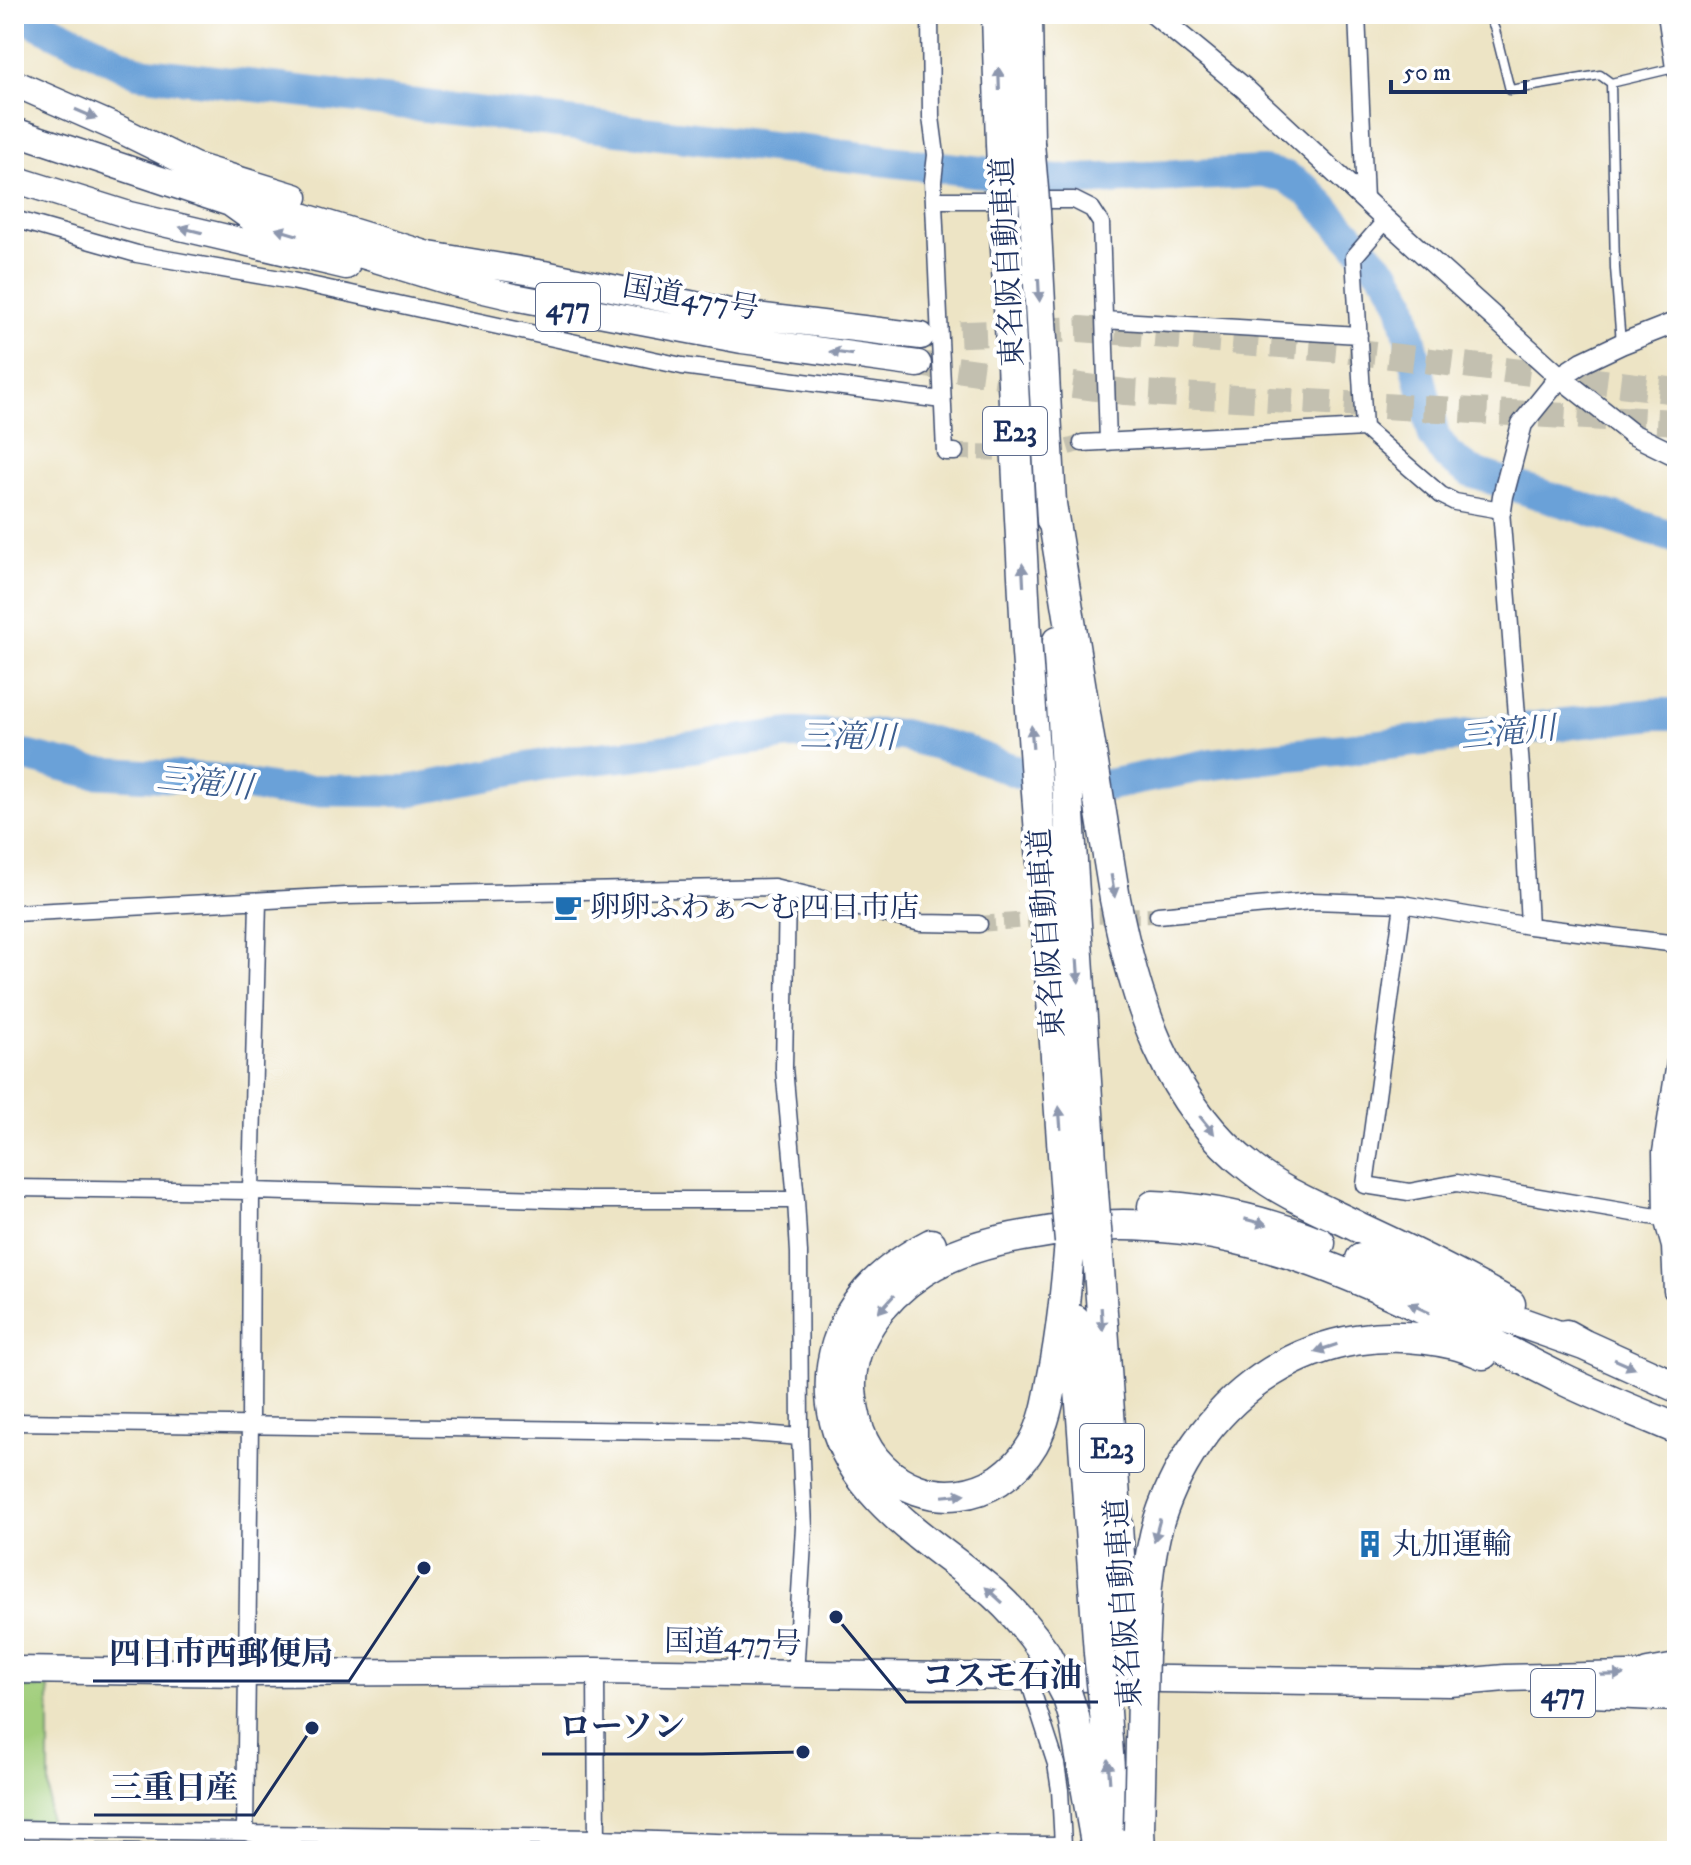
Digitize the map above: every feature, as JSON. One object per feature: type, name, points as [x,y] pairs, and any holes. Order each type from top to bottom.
[{"type":"highway","name":"東名阪自動車道","points":[[997,14],[1015,143],[1035,212],[1051,504],[1068,654],[1068,809],[1080,1194],[1123,1654],[1117,1840]]},
{"type":"highway","name":"東名阪自動車道","points":[[1027,14],[1015,143],[1004,210],[1037,815],[1080,1194]]},
{"type":"highway","name":"477","points":[[14,83],[194,166],[544,274]]},
{"type":"highway","name":"国道477号","points":[[14,131],[230,203],[269,206],[429,255],[544,274],[739,314],[921,336]]},
{"type":"highway","name":"477","points":[[14,179],[129,215],[284,253],[478,297],[514,297]]},
{"type":"highway","name":"国道477号","points":[[230,203],[258,223],[454,283],[742,340],[918,364]]},
{"type":"highway","points":[[1068,654],[1101,809],[1127,956],[1158,1046],[1189,1102],[1231,1152],[1276,1186],[1455,1273],[1584,1345]]},
{"type":"highway","points":[[1117,1840],[1074,1717],[1045,1653],[997,1596],[905,1524],[862,1479],[847,1457],[832,1409],[830,1384],[833,1359],[841,1333],[853,1310],[869,1288],[889,1269],[938,1240],[963,1230],[1026,1214],[1089,1206],[1159,1206],[1197,1210],[1276,1227],[1446,1296],[1584,1345],[1677,1387]]},
{"type":"highway","points":[[1083,1241],[1063,1321],[1044,1420],[1020,1462],[986,1488],[964,1495],[941,1496],[920,1491],[885,1469],[871,1454],[860,1433],[851,1385],[853,1364],[870,1322],[896,1292],[926,1269],[953,1255],[984,1244],[1081,1227],[1147,1225],[1210,1233],[1280,1250],[1350,1276],[1564,1380],[1677,1429]]},
{"type":"highway","points":[[1123,1654],[1146,1587],[1151,1553],[1170,1491],[1182,1465],[1216,1417],[1237,1396],[1262,1378],[1287,1363],[1340,1343],[1398,1337],[1453,1344],[1564,1380]]},
{"type":"highway","name":"東名阪自動車道","points":[[1117,1840],[1105,1712],[1123,1654]]},
{"type":"highway","name":"国道477号","points":[[14,1670],[247,1673],[596,1671],[1450,1683],[1667,1672]]},
{"type":"highway","name":"国道477号","points":[[1450,1683],[1504,1690],[1677,1698]]},
{"type":"street","points":[[930,14],[942,400],[945,452],[955,452]]},
{"type":"street","points":[[1154,14],[1243,87],[1365,199],[1380,227],[1632,434],[1677,456]]},
{"type":"street","points":[[1357,14],[1365,199]]},
{"type":"street","points":[[1666,14],[1676,70]]},
{"type":"street","points":[[934,200],[1074,200],[1092,209],[1101,223],[1108,442]]},
{"type":"street","points":[[14,219],[137,254],[292,281],[682,366],[942,400]]},
{"type":"street","points":[[1364,428],[1354,257],[1380,227]]},
{"type":"street","points":[[1104,320],[1359,335]]},
{"type":"street","points":[[1529,926],[1502,503],[1511,466],[1522,424],[1560,377],[1621,344],[1677,322]]},
{"type":"street","points":[[1082,443],[1364,428],[1441,495],[1455,502],[1502,503]]},
{"type":"street","points":[[14,913],[361,895],[774,887],[921,923],[979,924]]},
{"type":"street","points":[[787,891],[784,1068],[799,1253],[804,1527],[795,1675]]},
{"type":"street","points":[[245,1832],[251,1191],[258,901]]},
{"type":"street","points":[[1158,915],[1312,901],[1403,904],[1529,926],[1677,944]]},
{"type":"street","points":[[1403,904],[1365,1185],[1409,1192],[1457,1183],[1662,1218]]},
{"type":"street","points":[[1677,1050],[1661,1152],[1662,1218],[1670,1247],[1672,1291],[1677,1293]]},
{"type":"street","points":[[14,1188],[585,1200],[796,1200]]},
{"type":"street","points":[[14,1422],[737,1432],[800,1437]]},
{"type":"street","points":[[596,1671],[598,1844]]},
{"type":"street","points":[[14,1829],[245,1832],[598,1844],[1063,1845],[1056,1764],[1028,1678]]},
{"type":"lane","points":[[1488,14],[1510,90],[1600,75],[1611,83],[1676,70]]},
{"type":"lane","points":[[1611,83],[1615,268],[1621,344]]},
{"type":"green space","points":[[14,1687],[49,1688],[49,1822],[14,1821]]},
{"type":"waterway","points":[[19,14],[138,72],[1057,181],[1263,172],[1286,177],[1308,191],[1388,277],[1401,300],[1434,436],[1448,456],[1471,472],[1677,538]]},
{"type":"waterway","name":"三滝川","points":[[14,753],[91,772],[214,779],[276,790],[407,791],[554,763],[791,734],[902,735],[961,750],[1044,782],[1108,785],[1212,764],[1654,714],[1677,714]]},
{"type":"tunnel","points":[[921,336],[1080,329],[1342,350],[1677,391]]},
{"type":"tunnel","points":[[918,364],[1125,392],[1677,422]]},
{"type":"tunnel","points":[[1045,454],[1082,443]]},
{"type":"tunnel","points":[[955,452],[1022,453]]},
{"type":"tunnel","points":[[979,924],[1077,916],[1158,915]]},
{"type":"railway","points":[[14,1846],[401,1851]]},
{"type":"place","name":"卵卵ふわぁ～む四日市店","points":[[568,907]]},
{"type":"place","name":"丸加運輸","points":[[1370,1544]]},
{"type":"place","name":"四日市西郵便局","points":[[424,1568]]},
{"type":"place","name":"コスモ石油","points":[[836,1617]]},
{"type":"place","name":"三重日産","points":[[312,1728]]},
{"type":"place","name":"ローソン","points":[[803,1752]]}]
